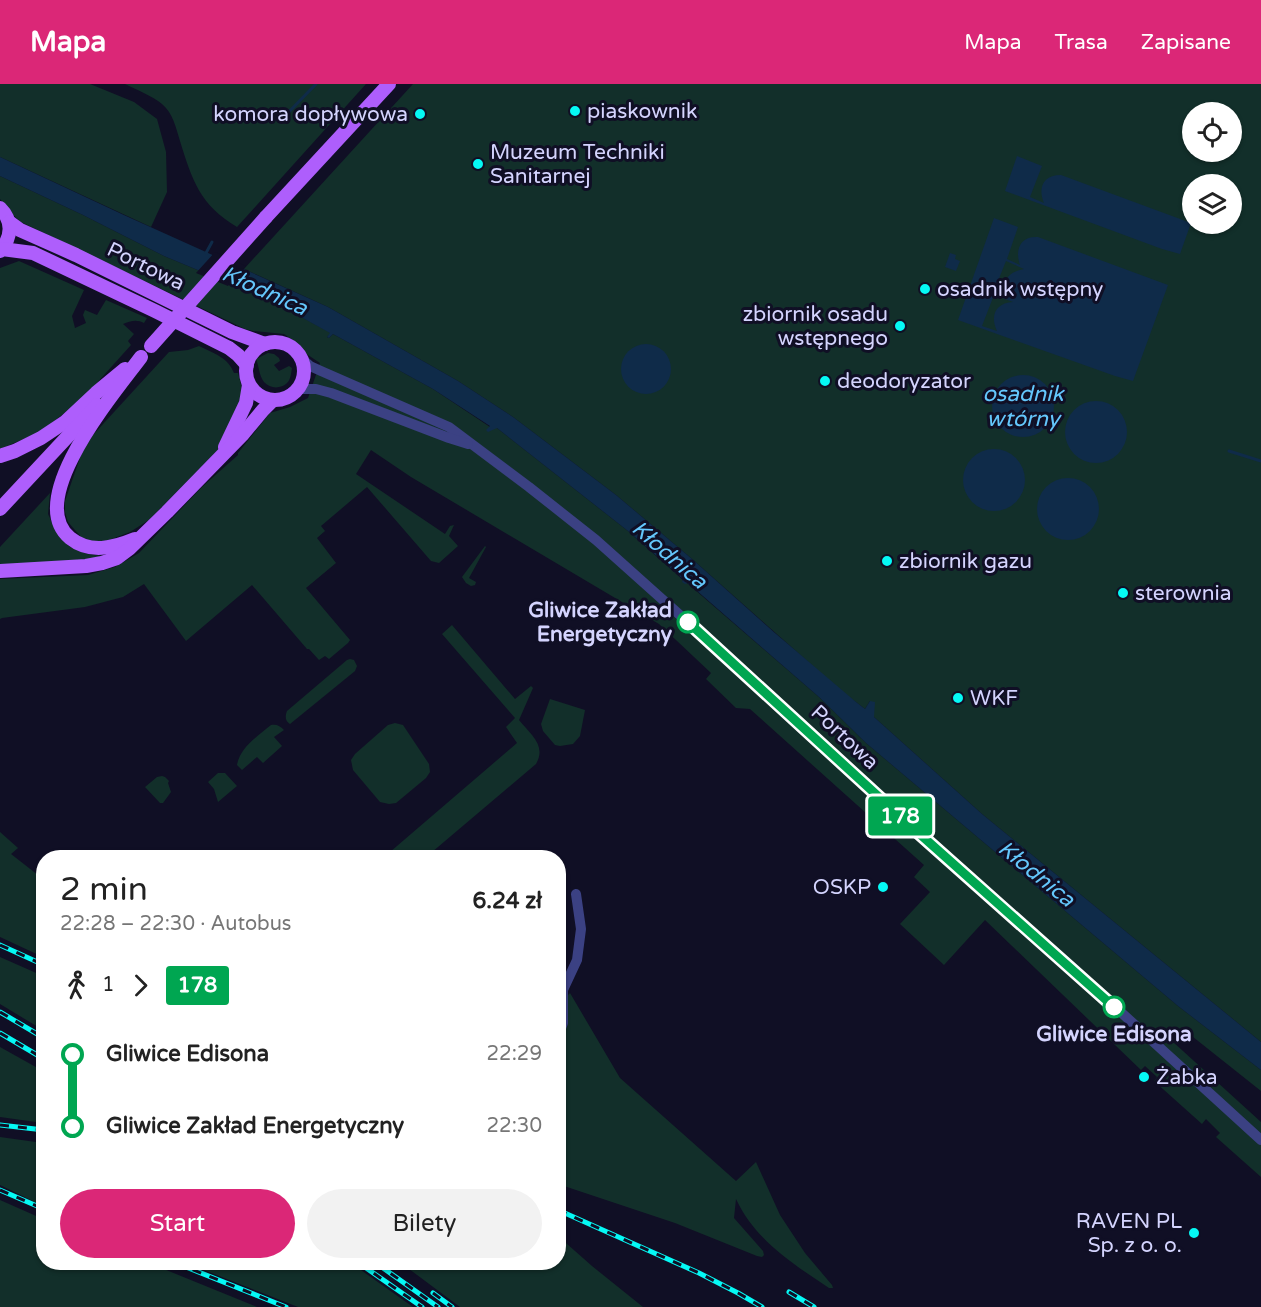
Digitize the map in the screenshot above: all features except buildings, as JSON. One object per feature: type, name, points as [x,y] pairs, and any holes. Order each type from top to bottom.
[{"type":"main road","points":[[0,508],[141,357],[389,84]]},
{"type":"main road","points":[[0,208],[9,222],[9,236],[1,250]]},
{"type":"main road","name":"Portowa","points":[[9,222],[20,230],[232,332],[265,344]]},
{"type":"main road","name":"Portowa","points":[[1,250],[33,253],[229,348],[247,365]]},
{"type":"main road","points":[[274,342],[292,347],[301,358],[304,369],[303,380],[291,396],[282,400],[263,398],[249,385],[247,365],[250,356],[265,344],[274,342]]},
{"type":"main road","points":[[0,456],[41,438],[65,422],[96,393],[141,357]]},
{"type":"main road","points":[[140,537],[107,548],[87,547],[68,536],[56,512],[60,485],[82,439],[141,357]]},
{"type":"main road","points":[[220,457],[246,403],[249,385]]},
{"type":"main road","points":[[0,571],[86,566],[117,558],[167,512],[273,400]]},
{"type":"street","name":"Portowa","points":[[301,358],[310,366],[438,421],[458,433],[564,514],[653,590],[904,820],[1261,1140]]},
{"type":"street","name":"Portowa","points":[[298,389],[316,389],[332,393],[474,446]]},
{"type":"street","points":[[566,984],[579,950],[581,929],[576,894]]},
{"type":"green space","points":[[0,84],[90,84],[134,102],[157,119],[166,152],[167,192],[151,227],[0,157]]},
{"type":"green space","points":[[125,84],[366,84],[237,227],[214,210],[199,190],[189,168],[174,121],[166,108],[154,98]]},
{"type":"green space","points":[[413,84],[1261,84],[1261,1042],[982,814],[874,717],[870,701],[865,709],[840,690],[616,495],[513,417],[458,381],[328,307],[244,269]]},
{"type":"green space","points":[[0,176],[164,256],[272,301],[331,333],[327,337],[333,334],[433,389],[490,427],[497,428],[628,531],[682,581],[819,697],[866,743],[1178,1006],[1261,1070],[1261,1091],[1183,1029],[1172,1041],[1261,1122],[1261,1177],[1216,1137],[1220,1133],[1206,1119],[1202,1124],[1154,1081],[1157,1077],[1145,1066],[1141,1070],[985,920],[944,965],[900,924],[930,892],[914,877],[924,865],[750,709],[736,708],[706,679],[711,673],[659,624],[411,477],[371,450],[356,474],[445,534],[450,526],[454,525],[449,536],[458,546],[439,563],[431,561],[367,487],[321,526],[325,531],[317,538],[336,563],[306,588],[350,640],[329,659],[325,656],[319,660],[307,649],[252,585],[186,641],[144,584],[123,597],[85,607],[0,619],[0,579],[88,575],[115,567],[139,553],[202,487],[238,455],[270,413],[308,398],[320,363],[284,334],[245,329],[21,222],[0,199]]},
{"type":"green space","points":[[19,261],[84,290],[72,316],[75,328],[86,323],[83,315],[85,310],[97,315],[106,300],[147,318],[144,323],[134,321],[123,324],[134,334],[128,341],[131,345],[86,395],[40,432],[0,449],[0,268]]},
{"type":"green space","points":[[199,346],[219,356],[228,363],[234,373],[238,373],[244,396],[217,451],[149,520],[130,532],[109,540],[95,542],[81,537],[68,522],[65,501],[82,452],[93,435],[169,352]]},
{"type":"green space","points":[[268,353],[279,358],[280,361],[274,365],[279,371],[289,366],[292,368],[289,380],[282,386],[269,386],[261,377],[256,359]]},
{"type":"green space","points":[[50,493],[48,514],[57,533],[69,546],[87,554],[102,556],[65,563],[0,566],[0,547]]},
{"type":"green space","points":[[485,546],[469,578],[476,582],[471,586],[462,577]]},
{"type":"green space","points":[[452,625],[515,699],[531,686],[533,688],[519,720],[536,740],[540,751],[539,757],[536,764],[434,850],[392,850],[517,743],[506,727],[515,718],[442,634]]},
{"type":"green space","points":[[350,659],[354,660],[357,666],[355,671],[290,724],[288,723],[287,711]]},
{"type":"green space","points":[[550,699],[585,710],[580,736],[573,744],[555,745],[543,731],[541,724]]},
{"type":"green space","points":[[395,723],[403,725],[429,764],[430,772],[396,803],[389,804],[380,802],[353,770],[351,760],[388,725]]},
{"type":"green space","points":[[271,725],[284,730],[274,737],[282,746],[263,763],[257,757],[242,770],[237,765],[242,753],[250,742]]},
{"type":"green space","points":[[218,773],[225,773],[237,786],[218,802],[214,789],[208,782]]},
{"type":"green space","points":[[162,776],[169,781],[171,792],[163,803],[160,803],[145,787],[157,777]]},
{"type":"green space","points":[[0,832],[18,848],[11,854],[36,874],[36,954],[0,937]]},
{"type":"green space","points":[[0,957],[36,973],[36,1026],[0,1004]]},
{"type":"green space","points":[[570,993],[620,1078],[736,1181],[756,1162],[780,1215],[805,1253],[833,1288],[815,1279],[764,1239],[753,1227],[736,1199],[734,1218],[763,1251],[762,1257],[675,1223],[566,1187],[566,997]]},
{"type":"green space","points":[[0,1047],[36,1067],[36,1122],[0,1117]]},
{"type":"green space","points":[[0,1137],[36,1142],[36,1203],[0,1185]]},
{"type":"green space","points":[[0,1200],[36,1216],[36,1270],[166,1270],[257,1307],[0,1307]]},
{"type":"green space","points":[[566,1243],[643,1307],[460,1307],[410,1270],[566,1270]]},
{"type":"green space","points":[[204,1270],[361,1270],[413,1307],[298,1307]]},
{"type":"water","points":[[1017,156],[1042,166],[1030,197],[1044,203],[1041,193],[1043,184],[1049,177],[1061,175],[1182,220],[1182,234],[1187,234],[1180,254],[1005,191]]},
{"type":"water","name":"Kłodnica","points":[[0,157],[328,307],[458,381],[513,417],[616,495],[856,702],[865,709],[870,701],[875,702],[874,717],[982,814],[1261,1042],[1261,1070],[1178,1006],[866,743],[819,697],[688,583],[682,582],[683,579],[628,531],[497,428],[488,432],[486,430],[490,426],[433,389],[333,334],[327,337],[330,333],[272,301],[164,256],[0,176]]},
{"type":"water","points":[[994,218],[1018,227],[1007,259],[1020,265],[1018,250],[1020,245],[1026,239],[1038,237],[1168,285],[1133,381],[958,320]],"holes":[[[1006,261],[1024,269],[1018,270],[1007,278],[1005,287],[1008,297],[994,291]],[[994,295],[1013,302],[1002,305],[996,311],[994,320],[997,331],[982,326]]]},
{"type":"water","points":[[950,253],[956,255],[955,259],[960,261],[956,271],[945,267]]},
{"type":"water","points":[[646,344],[664,351],[671,369],[664,387],[646,394],[628,387],[621,369],[628,351]]},
{"type":"water","name":"osadnik wtórny","points":[[1017,375],[1029,375],[1045,384],[1052,394],[1054,406],[1052,418],[1045,428],[1029,437],[1017,437],[1006,432],[997,423],[992,412],[992,400],[997,389],[1006,380]]},
{"type":"water","name":"osadnik wtórny","points":[[1090,401],[1102,401],[1118,410],[1125,420],[1127,432],[1125,444],[1118,454],[1102,463],[1090,463],[1079,458],[1070,449],[1065,438],[1065,426],[1070,415],[1079,406]]},
{"type":"water","name":"osadnik wtórny","points":[[988,449],[1000,449],[1016,458],[1023,468],[1025,480],[1023,492],[1016,502],[1000,511],[988,511],[977,506],[968,497],[963,486],[963,474],[968,463],[977,454]]},
{"type":"water","name":"osadnik wtórny","points":[[1062,478],[1074,478],[1090,487],[1097,497],[1099,509],[1097,521],[1090,531],[1074,540],[1062,540],[1051,535],[1042,526],[1037,515],[1037,503],[1042,492],[1051,483]]},
{"type":"pier","points":[[215,252],[246,266],[228,286],[196,273]]},
{"type":"waterway","points":[[281,122],[316,84]]},
{"type":"waterway","points":[[206,253],[212,242]]},
{"type":"waterway","points":[[1229,451],[1261,461]]},
{"type":"railway","points":[[0,945],[36,961]]},
{"type":"railway","points":[[0,1012],[36,1033]]},
{"type":"railway","points":[[0,1033],[36,1054]]},
{"type":"railway","points":[[0,1125],[36,1129]]},
{"type":"railway","points":[[0,1190],[36,1206]]},
{"type":"railway","points":[[566,1214],[699,1273],[762,1307]]},
{"type":"railway","points":[[194,1270],[286,1307]]},
{"type":"railway","points":[[369,1270],[422,1307]]},
{"type":"railway","points":[[386,1270],[438,1307]]},
{"type":"railway","points":[[789,1292],[814,1307]]},
{"type":"railway","points":[[433,1293],[452,1307]]},
{"type":"bus line","name":"178","points":[[688,622],[904,820],[1114,1007]]},
{"type":"place","name":"piaskownik","points":[[575,111]]},
{"type":"place","name":"komora dopływowa","points":[[420,114]]},
{"type":"place","name":"Muzeum Techniki Sanitarnej","points":[[478,164]]},
{"type":"place","name":"osadnik wstępny","points":[[925,289]]},
{"type":"place","name":"zbiornik osadu wstępnego","points":[[900,326]]},
{"type":"place","name":"deodoryzator","points":[[825,381]]},
{"type":"place","name":"zbiornik gazu","points":[[887,561]]},
{"type":"place","name":"sterownia","points":[[1123,593]]},
{"type":"place","name":"Gliwice Zakład Energetyczny","points":[[688,622]]},
{"type":"place","name":"WKF","points":[[958,698]]},
{"type":"place","name":"OSKP","points":[[883,887]]},
{"type":"place","name":"Gliwice Edisona","points":[[1114,1007]]},
{"type":"place","name":"Żabka","points":[[1144,1077]]},
{"type":"place","name":"RAVEN PL Sp. z o. o.","points":[[1194,1233]]}]
